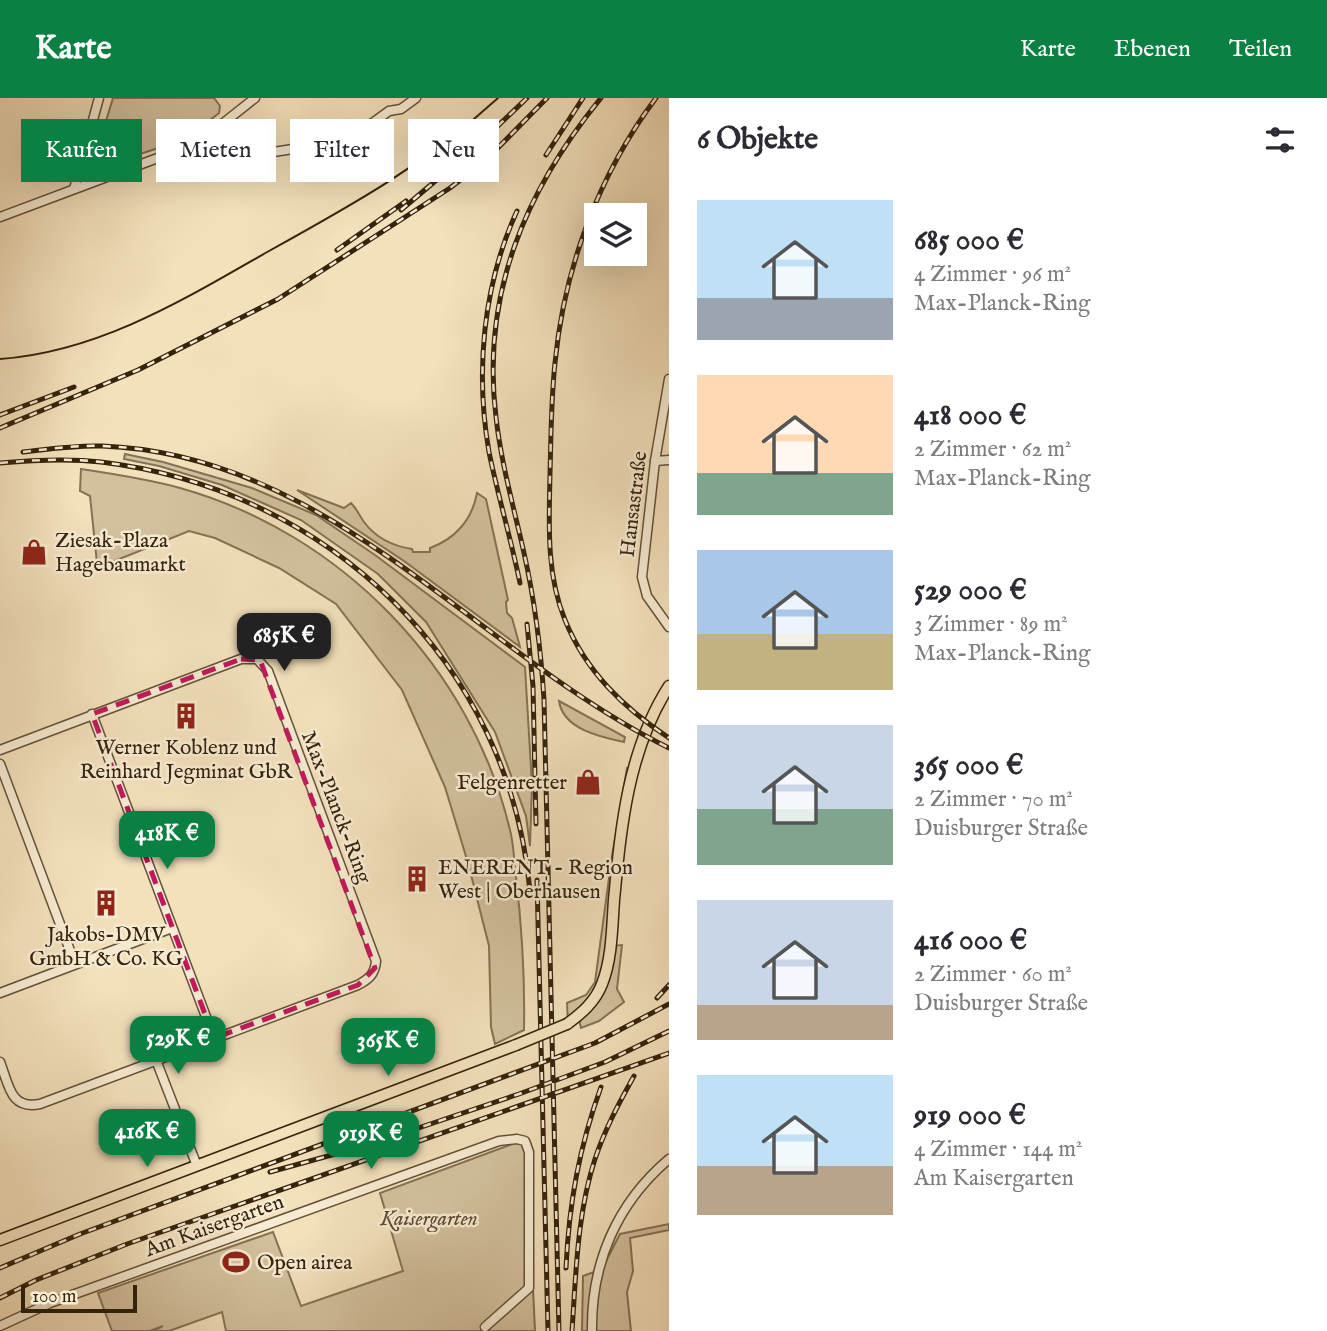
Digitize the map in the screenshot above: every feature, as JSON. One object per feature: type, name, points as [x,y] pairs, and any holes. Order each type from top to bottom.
[{"type":"main road","points":[[0,1241],[516,1045],[567,1024],[588,1007],[603,981],[608,959],[619,848],[631,778],[651,721],[669,686]]},
{"type":"street","points":[[74,189],[99,98]]},
{"type":"street","points":[[229,119],[256,98]]},
{"type":"street","points":[[276,152],[349,140],[389,111],[401,109],[416,98]]},
{"type":"street","points":[[0,217],[156,159]]},
{"type":"street","name":"Hansastraße","points":[[669,379],[655,461],[642,581],[649,600],[669,626]]},
{"type":"street","points":[[655,461],[669,460]]},
{"type":"street","name":"Max-Planck-Ring","points":[[0,750],[245,658],[257,659],[268,671],[375,957],[375,968],[371,977],[358,985],[43,1103],[28,1105],[14,1098],[0,1062]]},
{"type":"street","points":[[92,715],[214,1038]]},
{"type":"street","points":[[0,764],[75,964]]},
{"type":"street","points":[[0,993],[172,928]]},
{"type":"street","points":[[156,1060],[197,1166]]},
{"type":"street","name":"Am Kaisergarten","points":[[0,1326],[50,1303],[295,1214],[499,1141],[517,1139],[525,1142],[528,1152],[530,1288],[485,1327]]},
{"type":"street","points":[[592,1331],[592,1303],[597,1274],[609,1237],[635,1195],[669,1158]]},
{"type":"highlighted area","points":[[241,659],[260,660],[375,968],[358,985],[214,1038],[92,714]]},
{"type":"green space","points":[[113,98],[214,98],[220,106],[219,113],[211,119],[156,119],[156,149],[142,153],[142,119],[107,119]]},
{"type":"green space","points":[[125,454],[252,488],[316,515],[375,555],[525,667],[532,785],[530,846],[526,816],[495,732],[426,622],[378,574],[301,520],[222,485],[159,466],[124,459]]},
{"type":"green space","points":[[81,469],[180,488],[239,509],[294,537],[345,573],[391,615],[431,662],[465,714],[491,770],[510,830],[521,934],[524,1030],[495,1044],[491,1027],[489,946],[445,787],[402,690],[336,604],[279,568],[215,538],[189,531],[112,562],[97,563],[90,496],[80,491]]},
{"type":"green space","points":[[297,490],[344,508],[351,503],[379,537],[412,549],[413,552],[430,552],[430,548],[455,534],[467,520],[477,493],[486,499],[508,600],[507,613],[512,618],[520,647],[404,561]]},
{"type":"green space","points":[[559,701],[625,737],[624,742],[594,734],[575,725],[567,719]]},
{"type":"green space","points":[[627,768],[632,769],[612,946],[622,945],[617,989],[624,1002],[599,1021],[581,1028],[579,1019],[568,1025],[567,1003],[586,995],[595,982]]},
{"type":"green space","name":"Kaisergarten","points":[[526,1139],[535,1331],[226,1331],[222,1312],[169,1331],[154,1331],[163,1326],[150,1331],[112,1331],[98,1293],[273,1232],[301,1306],[403,1271],[380,1193]]},
{"type":"green space","points":[[669,1224],[669,1230],[630,1238],[633,1271],[627,1292],[631,1331],[582,1331],[583,1276],[602,1269],[620,1234]]},
{"type":"tram line","points":[[0,359],[72,346],[140,320],[173,304],[331,217],[388,182],[444,143],[498,98]]},
{"type":"railway","points":[[401,210],[478,145],[527,98]]},
{"type":"railway","points":[[0,428],[138,370],[278,299],[450,188],[484,162],[547,98]]},
{"type":"railway","points":[[546,155],[583,98]]},
{"type":"railway","points":[[559,1331],[543,681],[531,590],[498,434],[493,372],[495,329],[514,247],[550,170],[601,98]]},
{"type":"railway","points":[[656,98],[617,158],[601,190],[576,257],[567,292],[554,377],[549,530],[554,585],[574,639],[608,687],[637,714],[669,738]]},
{"type":"railway","points":[[337,250],[406,201]]},
{"type":"railway","points":[[517,211],[505,239],[490,299],[485,329],[483,391],[489,452],[520,583]]},
{"type":"railway","points":[[0,415],[74,387]]},
{"type":"railway","points":[[23,452],[102,446],[184,457],[260,483],[331,520],[399,564],[531,662],[599,708],[669,748]]},
{"type":"railway","points":[[0,463],[50,460],[101,462],[184,479],[261,508],[331,549],[393,601],[445,662],[486,732],[515,809],[530,892]]},
{"type":"railway","points":[[527,624],[533,686],[536,824]]},
{"type":"railway","points":[[537,880],[548,1331]]},
{"type":"railway","points":[[657,998],[669,985]]},
{"type":"railway","points":[[0,1268],[80,1234],[595,1043],[669,1004]]},
{"type":"railway","points":[[270,1172],[368,1145],[519,1094],[605,1062],[669,1031]]},
{"type":"railway","points":[[0,1298],[36,1280],[127,1244],[669,1053]]},
{"type":"railway","points":[[572,1331],[578,1244],[589,1180],[603,1137],[634,1076]]},
{"type":"railway","points":[[566,1268],[576,1176],[601,1087]]},
{"type":"place","name":"Ziesak-Plaza Hagebaumarkt","points":[[34,552]]},
{"type":"place","name":"Werner Koblenz und Reinhard Jegminat GbR","points":[[186,716]]},
{"type":"place","name":"Felgenretter","points":[[588,782]]},
{"type":"place","name":"ENERENT - Region West | Oberhausen","points":[[417,879]]},
{"type":"place","name":"Jakobs-DMV GmbH & Co. KG","points":[[106,903]]},
{"type":"place","name":"Open airea","points":[[236,1262]]}]
